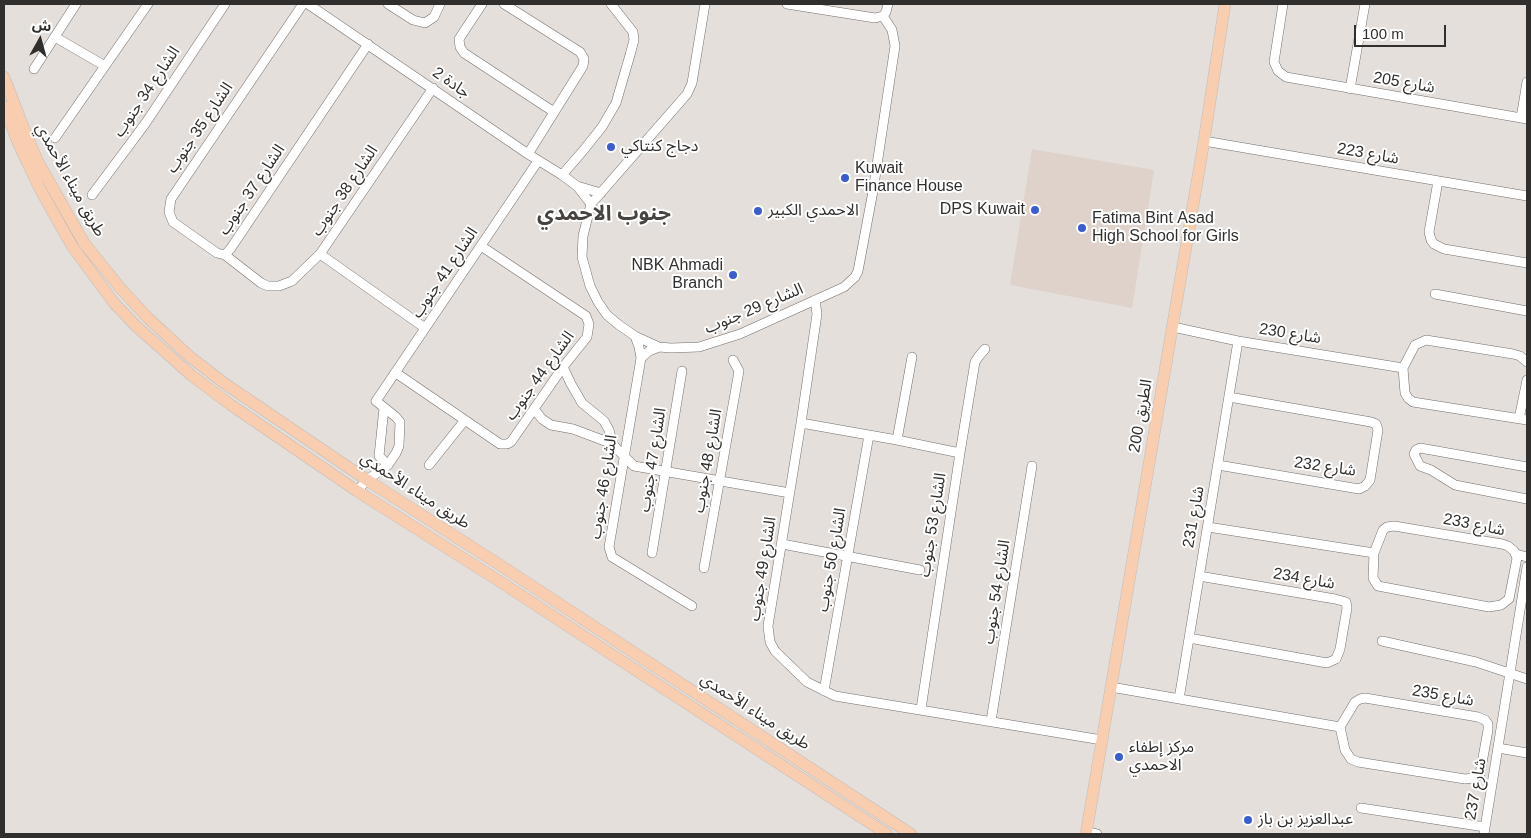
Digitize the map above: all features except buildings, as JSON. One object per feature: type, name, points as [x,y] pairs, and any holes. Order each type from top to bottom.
[{"type":"main road","name":"الطريق 200","points":[[1089,834],[1102,740],[1173,327],[1225,4]]},
{"type":"main road","name":"طريق ميناء الأحمدي","points":[[4,76],[24,129],[49,182],[84,243],[121,289],[148,318],[190,356],[224,383],[367,480],[503,566],[911,834]]},
{"type":"main road","name":"طريق ميناء الأحمدي","points":[[4,106],[19,145],[56,220],[72,246],[114,303],[143,333],[191,375],[231,406],[357,491],[504,584],[887,834]]},
{"type":"street","points":[[34,69],[76,4]]},
{"type":"street","points":[[55,138],[148,4]]},
{"type":"street","name":"الشارع 34 جنوب","points":[[92,194],[145,124],[225,4]]},
{"type":"street","name":"الشارع 35 جنوب","points":[[225,255],[217,252],[173,222],[169,212],[171,199],[303,4]]},
{"type":"street","name":"جادة 2","points":[[308,4],[538,161],[562,175],[577,186],[590,204]]},
{"type":"street","points":[[388,4],[412,20],[425,23],[434,17],[440,4]]},
{"type":"street","points":[[482,4],[459,39],[460,47],[464,53],[554,112]]},
{"type":"street","points":[[504,4],[580,52],[584,59],[584,66],[528,154]]},
{"type":"street","points":[[562,175],[602,127],[616,103],[630,55],[634,40],[633,32],[611,4]]},
{"type":"street","points":[[590,204],[687,94],[692,82],[705,4]]},
{"type":"street","points":[[786,4],[875,18],[883,16],[888,4]]},
{"type":"street","name":"شارع 205","points":[[1284,4],[1274,57],[1278,71],[1286,77],[1524,119]]},
{"type":"street","points":[[1350,89],[1364,4]]},
{"type":"street","name":"الشارع 29 جنوب","points":[[590,204],[583,236],[582,257],[590,286],[598,302],[619,325],[635,336],[659,347],[686,349],[714,343],[740,334],[848,284],[858,271],[882,137],[895,46],[894,34],[883,16]]},
{"type":"street","points":[[55,37],[105,66]]},
{"type":"street","name":"الشارع 37 جنوب","points":[[320,254],[292,281],[273,286],[261,283],[225,255],[368,44]]},
{"type":"street","points":[[1524,119],[1527,82]]},
{"type":"street","name":"الشارع 38 جنوب","points":[[425,328],[320,254],[433,88]]},
{"type":"street","name":"شارع 223","points":[[1204,141],[1527,196]]},
{"type":"street","name":"الشارع 41 جنوب","points":[[384,408],[376,401],[538,161]]},
{"type":"street","points":[[1438,180],[1429,232],[1434,244],[1444,250],[1527,263]]},
{"type":"street","name":"جادة 2","points":[[577,186],[601,193]]},
{"type":"street","name":"الشارع 44 جنوب","points":[[396,373],[500,444],[507,444],[512,442],[563,366],[588,337],[589,324],[586,316],[481,246]]},
{"type":"street","points":[[1435,294],[1527,311]]},
{"type":"street","points":[[808,303],[815,326]]},
{"type":"street","name":"الشارع 49 جنوب","points":[[808,303],[817,314],[768,626],[770,642],[775,651],[807,682],[835,696],[1102,740]]},
{"type":"street","name":"شارع 230","points":[[1173,327],[1238,341],[1403,368]]},
{"type":"street","name":"الشارع 46 جنوب","points":[[635,336],[641,358],[608,548],[612,557],[692,606]]},
{"type":"street","points":[[1527,362],[1517,355],[1426,340],[1413,347],[1403,368],[1405,393],[1413,402],[1523,420],[1527,380]]},
{"type":"street","name":"شارع 231","points":[[1179,699],[1238,341]]},
{"type":"street","points":[[641,358],[649,351],[659,347]]},
{"type":"street","name":"الشارع 53 جنوب","points":[[921,709],[975,362],[985,349]]},
{"type":"street","points":[[897,440],[912,357]]},
{"type":"street","name":"الشارع 48 جنوب","points":[[704,568],[739,371],[733,360]]},
{"type":"street","points":[[563,366],[582,403],[604,421],[613,444],[634,466],[790,493]]},
{"type":"street","name":"الشارع 47 جنوب","points":[[652,553],[682,371]]},
{"type":"street","name":"شارع 232","points":[[1218,465],[1359,489],[1370,480],[1378,430],[1376,424],[1229,397]]},
{"type":"street","points":[[384,408],[379,456],[388,465]]},
{"type":"street","points":[[357,491],[367,480],[388,465],[399,446],[400,422],[384,408]]},
{"type":"street","points":[[534,409],[542,419],[551,424],[613,444]]},
{"type":"street","points":[[429,465],[465,420]]},
{"type":"street","points":[[801,423],[960,453]]},
{"type":"street","name":"الشارع 50 جنوب","points":[[824,691],[869,435]]},
{"type":"street","points":[[1527,467],[1420,448],[1414,454],[1420,466],[1431,470],[1454,485],[1527,499]]},
{"type":"street","name":"الشارع 54 جنوب","points":[[991,721],[1032,466]]},
{"type":"street","name":"شارع 233","points":[[1392,526],[1502,544],[1512,548],[1517,560],[1510,596],[1503,604],[1494,607],[1378,586],[1373,578],[1374,553],[1383,530],[1392,526]]},
{"type":"street","points":[[1208,527],[1374,553]]},
{"type":"street","points":[[782,544],[920,570]]},
{"type":"street","points":[[1516,554],[1527,557]]},
{"type":"street","name":"شارع 237","points":[[1484,831],[1527,569]]},
{"type":"street","name":"شارع 234","points":[[1189,638],[1327,663],[1336,659],[1340,649],[1346,616],[1346,602],[1335,599],[1199,576]]},
{"type":"street","points":[[1382,641],[1476,662],[1527,679]]},
{"type":"street","points":[[1111,687],[1340,728],[1346,752],[1354,761],[1465,778],[1476,776],[1483,780],[1493,781]]},
{"type":"street","name":"شارع 235","points":[[1340,728],[1355,702],[1366,698],[1480,718],[1485,720],[1488,726],[1482,769],[1480,774],[1476,776]]},
{"type":"street","points":[[1488,726],[1495,724],[1502,726]]},
{"type":"street","points":[[1498,748],[1527,752]]},
{"type":"street","points":[[1361,808],[1484,831]]},
{"type":"shaded area","name":"Fatima Bint Asad High School for Girls","points":[[1032,149],[1154,170],[1132,308],[1010,285]]},
{"type":"place","name":"دجاج كنتاكي","points":[[611,147]]},
{"type":"place","name":"Kuwait Finance House","points":[[845,178]]},
{"type":"place","name":"DPS Kuwait","points":[[1035,210]]},
{"type":"place","name":"الاحمدي الكبير","points":[[758,211]]},
{"type":"place","name":"Fatima Bint Asad High School for Girls","points":[[1082,228]]},
{"type":"place","name":"NBK Ahmadi Branch","points":[[733,275]]},
{"type":"place","name":"مركز إطفاء الاحمدي","points":[[1119,757]]},
{"type":"place","name":"عبدالعزيز بن باز","points":[[1248,820]]},
{"type":"district","name":"جنوب الاحمدي","points":[[604,214]]}]
